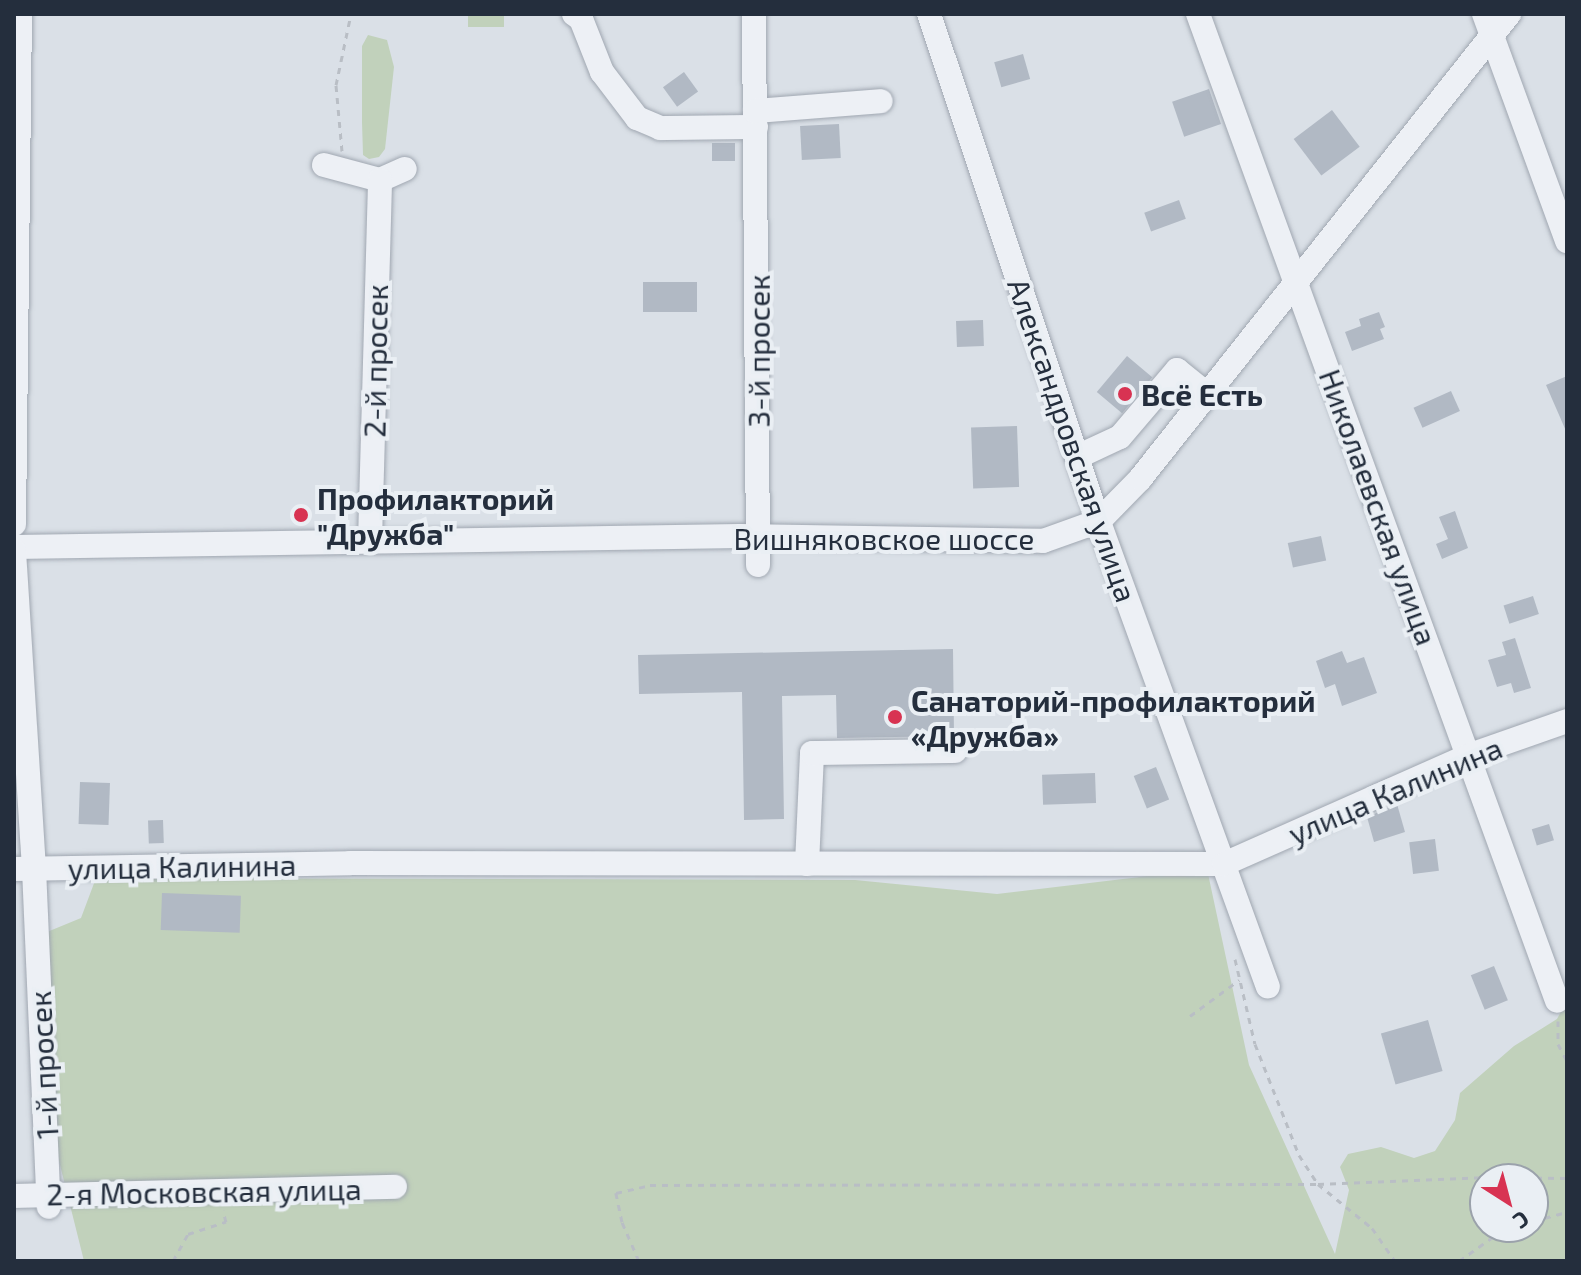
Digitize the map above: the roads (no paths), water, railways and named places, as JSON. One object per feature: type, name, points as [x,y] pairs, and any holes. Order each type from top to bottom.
[{"type":"street","points":[[14,524],[20,14]]},
{"type":"street","points":[[574,14],[581,19],[602,72],[637,118],[660,128],[756,119],[881,101]]},
{"type":"street","name":"3-й просек","points":[[754,14],[758,565]]},
{"type":"street","name":"Александровская улица","points":[[929,14],[1099,521],[1224,864],[1259,980]]},
{"type":"street","name":"Николаевская улица","points":[[1198,14],[1557,1001]]},
{"type":"street","name":"Вишняковское шоссе","points":[[14,549],[759,537],[1043,541],[1099,521],[1140,479],[1296,283],[1488,25],[1509,14]]},
{"type":"street","points":[[1488,25],[1567,241]]},
{"type":"street","points":[[334,168],[380,180],[405,169]]},
{"type":"street","name":"2-й просек","points":[[370,541],[380,180]]},
{"type":"street","points":[[1077,457],[1120,437],[1177,370],[1207,394]]},
{"type":"street","name":"1-й просек","points":[[14,549],[24,869],[49,1201]]},
{"type":"street","name":"улица Калинина","points":[[24,869],[350,863],[1224,864],[1470,755],[1567,721]]},
{"type":"street","points":[[807,864],[812,753],[955,751]]},
{"type":"street","name":"2-я Московская улица","points":[[14,1196],[49,1201],[219,1191],[395,1187]]},
{"type":"place","name":"Всё Есть","points":[[1125,394]]},
{"type":"place","name":"Профилакторий \"Дружба\"","points":[[301,515]]},
{"type":"place","name":"Санаторий-профилакторий «Дружба»","points":[[895,717]]}]
